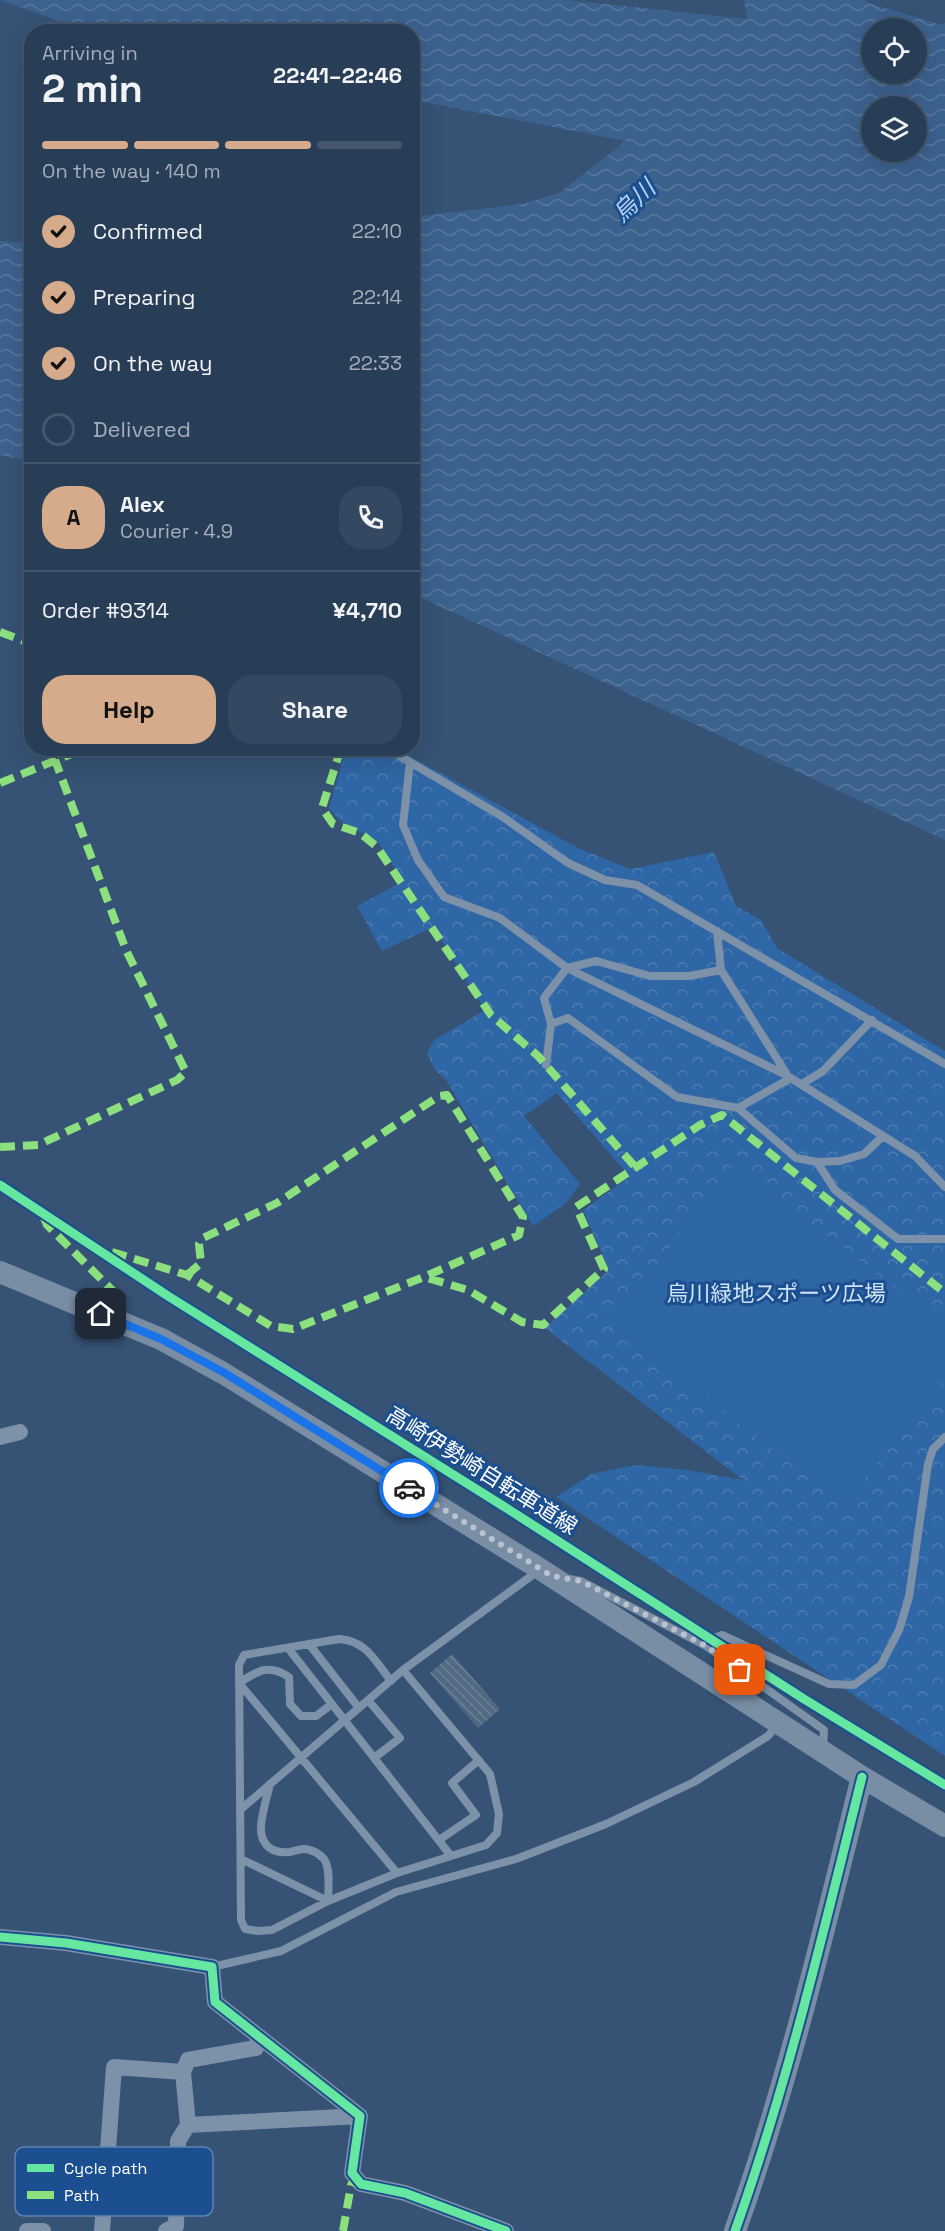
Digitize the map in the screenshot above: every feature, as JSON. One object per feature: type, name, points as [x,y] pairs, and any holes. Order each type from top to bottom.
[{"type":"main road","points":[[0,1272],[161,1339],[223,1372],[546,1572],[862,1777],[945,1826]]},
{"type":"main road","points":[[735,2231],[759,2164],[808,1991],[862,1777]]},
{"type":"street","points":[[0,1437],[20,1432]]},
{"type":"street","points":[[0,1937],[66,1943],[212,1967],[215,2002],[360,2116]]},
{"type":"street","points":[[178,2147],[178,2141],[188,2125],[183,2072],[188,2060],[256,2048],[259,2037]]},
{"type":"street","points":[[108,2147],[114,2067],[183,2072]]},
{"type":"street","points":[[188,2125],[360,2116]]},
{"type":"street","points":[[360,2116],[352,2172],[361,2184],[405,2193],[506,2231]]},
{"type":"street","points":[[102,2231],[103,2216]]},
{"type":"street","points":[[166,2231],[176,2226],[176,2216]]},
{"type":"street","points":[[27,2231],[43,2231]]},
{"type":"lane","points":[[400,756],[503,817],[568,863],[605,880],[638,885],[945,1064]]},
{"type":"lane","points":[[410,762],[403,825],[418,860],[444,897],[500,918],[567,968],[789,1076],[915,1156],[945,1187]]},
{"type":"lane","points":[[717,931],[721,970],[789,1076]]},
{"type":"lane","points":[[546,1065],[551,1024],[544,998],[567,968],[596,961],[650,976],[689,976],[721,970]]},
{"type":"lane","points":[[551,1024],[568,1018],[677,1096],[738,1108],[796,1158],[817,1162],[840,1161],[864,1154],[883,1136]]},
{"type":"lane","points":[[802,1084],[823,1071],[872,1020]]},
{"type":"lane","points":[[738,1108],[789,1076]]},
{"type":"lane","points":[[817,1162],[835,1190],[898,1239],[945,1239]]},
{"type":"lane","points":[[706,1646],[711,1639],[722,1635],[829,1684],[844,1686],[854,1685],[881,1665],[899,1630],[909,1597],[927,1464],[933,1449],[945,1437]]},
{"type":"lane","points":[[240,1810],[403,1670],[546,1572],[581,1581],[706,1646],[824,1730],[823,1750]]},
{"type":"lane","points":[[391,1681],[363,1646],[352,1640],[309,1644],[244,1655],[238,1665],[241,1920],[245,1929],[272,1930],[328,1901],[397,1873],[486,1845],[497,1833],[499,1815],[490,1774],[403,1670]]},
{"type":"lane","points":[[309,1644],[359,1708]]},
{"type":"lane","points":[[288,1648],[451,1856]]},
{"type":"lane","points":[[239,1683],[254,1673],[267,1669],[278,1670],[288,1677],[290,1704],[300,1716],[316,1716],[333,1704]]},
{"type":"lane","points":[[239,1683],[397,1873]]},
{"type":"lane","points":[[368,1700],[400,1738],[374,1758]]},
{"type":"lane","points":[[212,1967],[281,1951],[396,1892],[516,1859],[606,1824],[694,1782],[768,1736],[778,1723]]},
{"type":"lane","points":[[439,1840],[476,1815],[452,1783],[479,1760]]},
{"type":"lane","points":[[270,1784],[261,1825],[262,1838],[268,1849],[278,1853],[293,1852],[303,1848],[315,1851],[327,1867],[328,1901]]},
{"type":"lane","points":[[241,1860],[328,1901]]},
{"type":"green space","name":"烏川緑地スポーツ広場","points":[[344,756],[409,756],[578,848],[630,869],[714,852],[736,906],[761,920],[777,948],[945,1051],[945,1756],[556,1497],[591,1474],[636,1465],[687,1470],[743,1480],[545,1328],[609,1270],[583,1210],[630,1177],[557,1093],[524,1116],[580,1184],[566,1203],[533,1226],[446,1080],[435,1070],[427,1053],[434,1040],[485,1010],[433,927],[382,951],[357,906],[403,881],[378,842],[339,820],[329,808]]},
{"type":"green space","points":[[735,1164],[945,1327],[945,1377],[844,1505],[610,1323]]},
{"type":"water","name":"烏川","points":[[0,0],[567,0],[747,19],[744,0],[866,0],[868,3],[919,18],[861,18],[861,84],[927,84],[927,20],[939,24],[945,23],[945,840],[420,597],[420,216],[523,204],[559,193],[626,141],[420,101],[420,24],[125,24],[119,22],[67,24]]},
{"type":"water","points":[[0,241],[24,243],[24,460],[0,455]]},
{"type":"building","points":[[452,1654],[500,1709],[478,1728],[430,1673]]},
{"type":"marked path","points":[[0,632],[24,641]]},
{"type":"marked path","points":[[0,783],[66,756]]},
{"type":"marked path","points":[[338,756],[322,808],[333,824],[360,833],[377,847],[491,1015],[538,1056],[636,1168]]},
{"type":"marked path","points":[[0,1147],[38,1145],[177,1080],[186,1072],[126,950],[55,760]]},
{"type":"marked path","points":[[187,1275],[201,1263],[199,1244],[203,1238],[277,1203],[439,1096],[447,1095],[523,1217],[519,1235],[424,1277]]},
{"type":"marked path","points":[[112,1252],[187,1275],[271,1326],[293,1329],[424,1277],[468,1290],[522,1322],[543,1325],[604,1269],[576,1207],[700,1125],[722,1115],[945,1293]]},
{"type":"marked path","points":[[44,1218],[47,1225],[122,1300],[122,1323]]},
{"type":"marked path","points":[[343,2231],[351,2185],[356,2178]]},
{"type":"cycle path","name":"高崎伊勢崎自転車道線","points":[[0,1185],[168,1296],[511,1511],[804,1699],[945,1785]]},
{"type":"cycle path","points":[[735,2231],[788,2062],[862,1777]]},
{"type":"cycle path","points":[[0,1937],[66,1943],[212,1967],[215,2002],[360,2116],[352,2173],[361,2184],[405,2193],[506,2231]]},
{"type":"way so far","points":[[409,1488],[552,1576],[581,1581],[706,1646],[740,1670]]},
{"type":"route","points":[[101,1314],[161,1339],[223,1372],[409,1488]]}]
